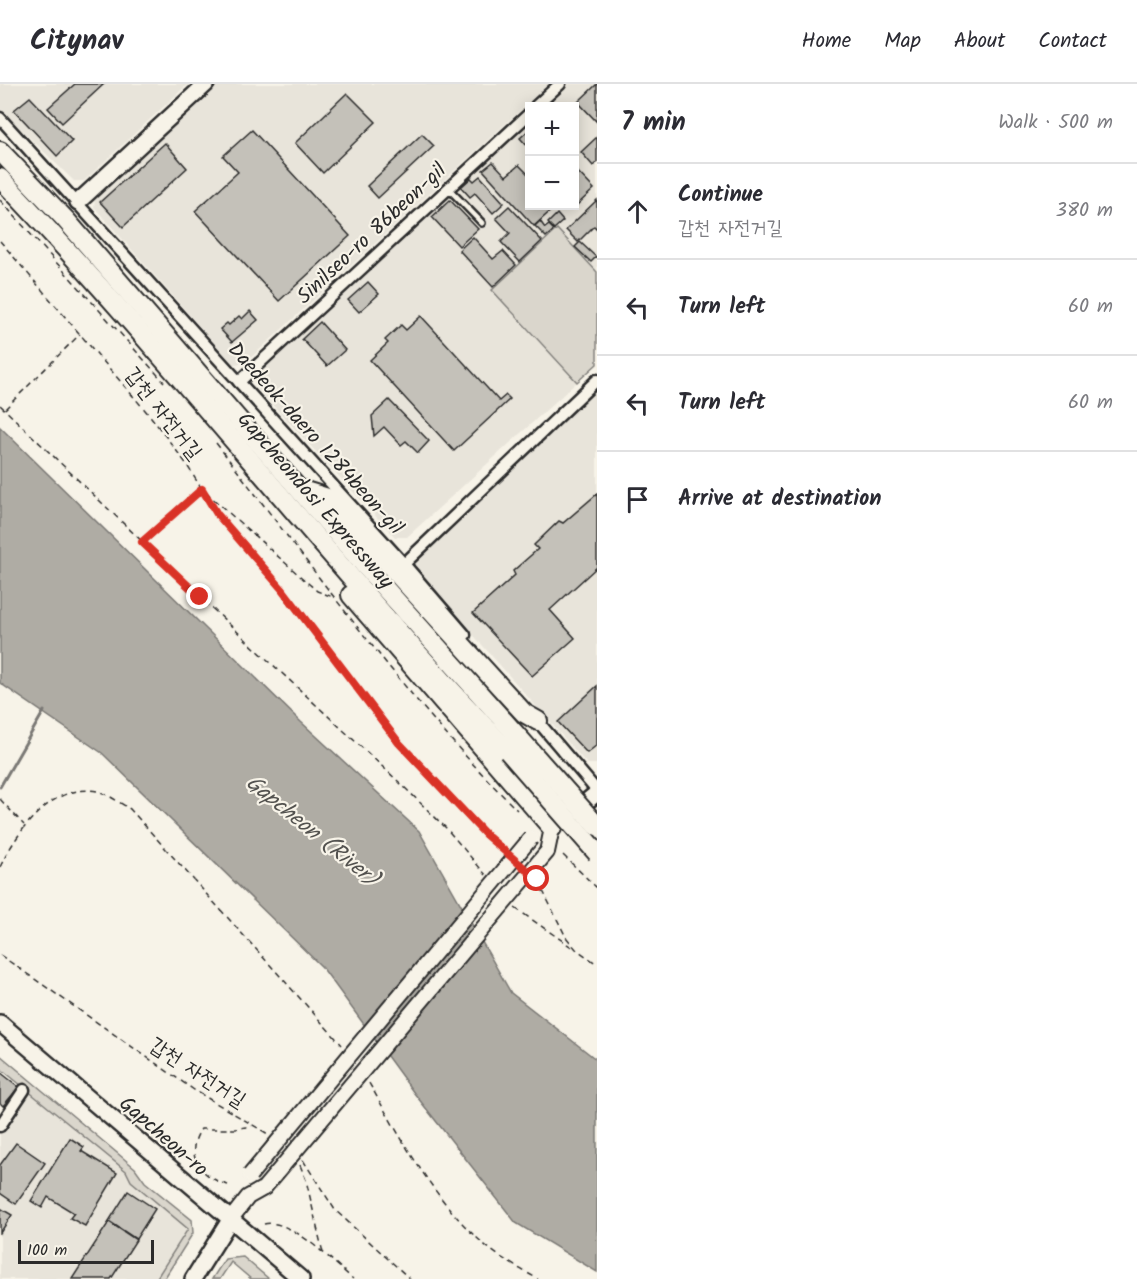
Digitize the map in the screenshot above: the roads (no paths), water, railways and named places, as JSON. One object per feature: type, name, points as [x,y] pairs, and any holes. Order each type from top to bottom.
[{"type":"highway","name":"Gapcheondosi Expressway","points":[[0,151],[65,219],[299,489],[514,745],[597,853]]},
{"type":"highway","name":"Gapcheondosi Expressway","points":[[0,178],[65,247],[296,512],[514,745],[597,826]]},
{"type":"highway","points":[[299,489],[328,498],[524,713],[537,721]]},
{"type":"highway","points":[[296,512],[329,569],[552,828]]},
{"type":"main road","points":[[78,202],[206,84]]},
{"type":"main road","points":[[552,828],[597,792]]},
{"type":"main road","name":"Gapcheon-ro","points":[[0,1023],[301,1279]]},
{"type":"main road","points":[[193,1279],[230,1220]]},
{"type":"street","points":[[540,102],[560,84]]},
{"type":"street","name":"Sinilseo-ro 86beon-gil","points":[[238,382],[525,117]]},
{"type":"street","name":"Daedeok-daero 1284beon-gil","points":[[0,118],[404,564],[597,792]]},
{"type":"street","points":[[404,564],[597,380]]},
{"type":"street","points":[[248,1197],[250,1175],[531,838],[552,828]]},
{"type":"street","points":[[230,1220],[248,1197],[264,1188],[547,852],[552,828]]},
{"type":"street","points":[[0,1126],[24,1090]]},
{"type":"lane","points":[[448,188],[482,223]]},
{"type":"water","name":"Gapcheon (River)","points":[[0,427],[301,722],[419,831],[511,993],[597,1060],[597,1272],[516,1223],[414,1093],[322,967],[102,753],[0,683]]},
{"type":"waterway","points":[[0,787],[44,711]]}]
